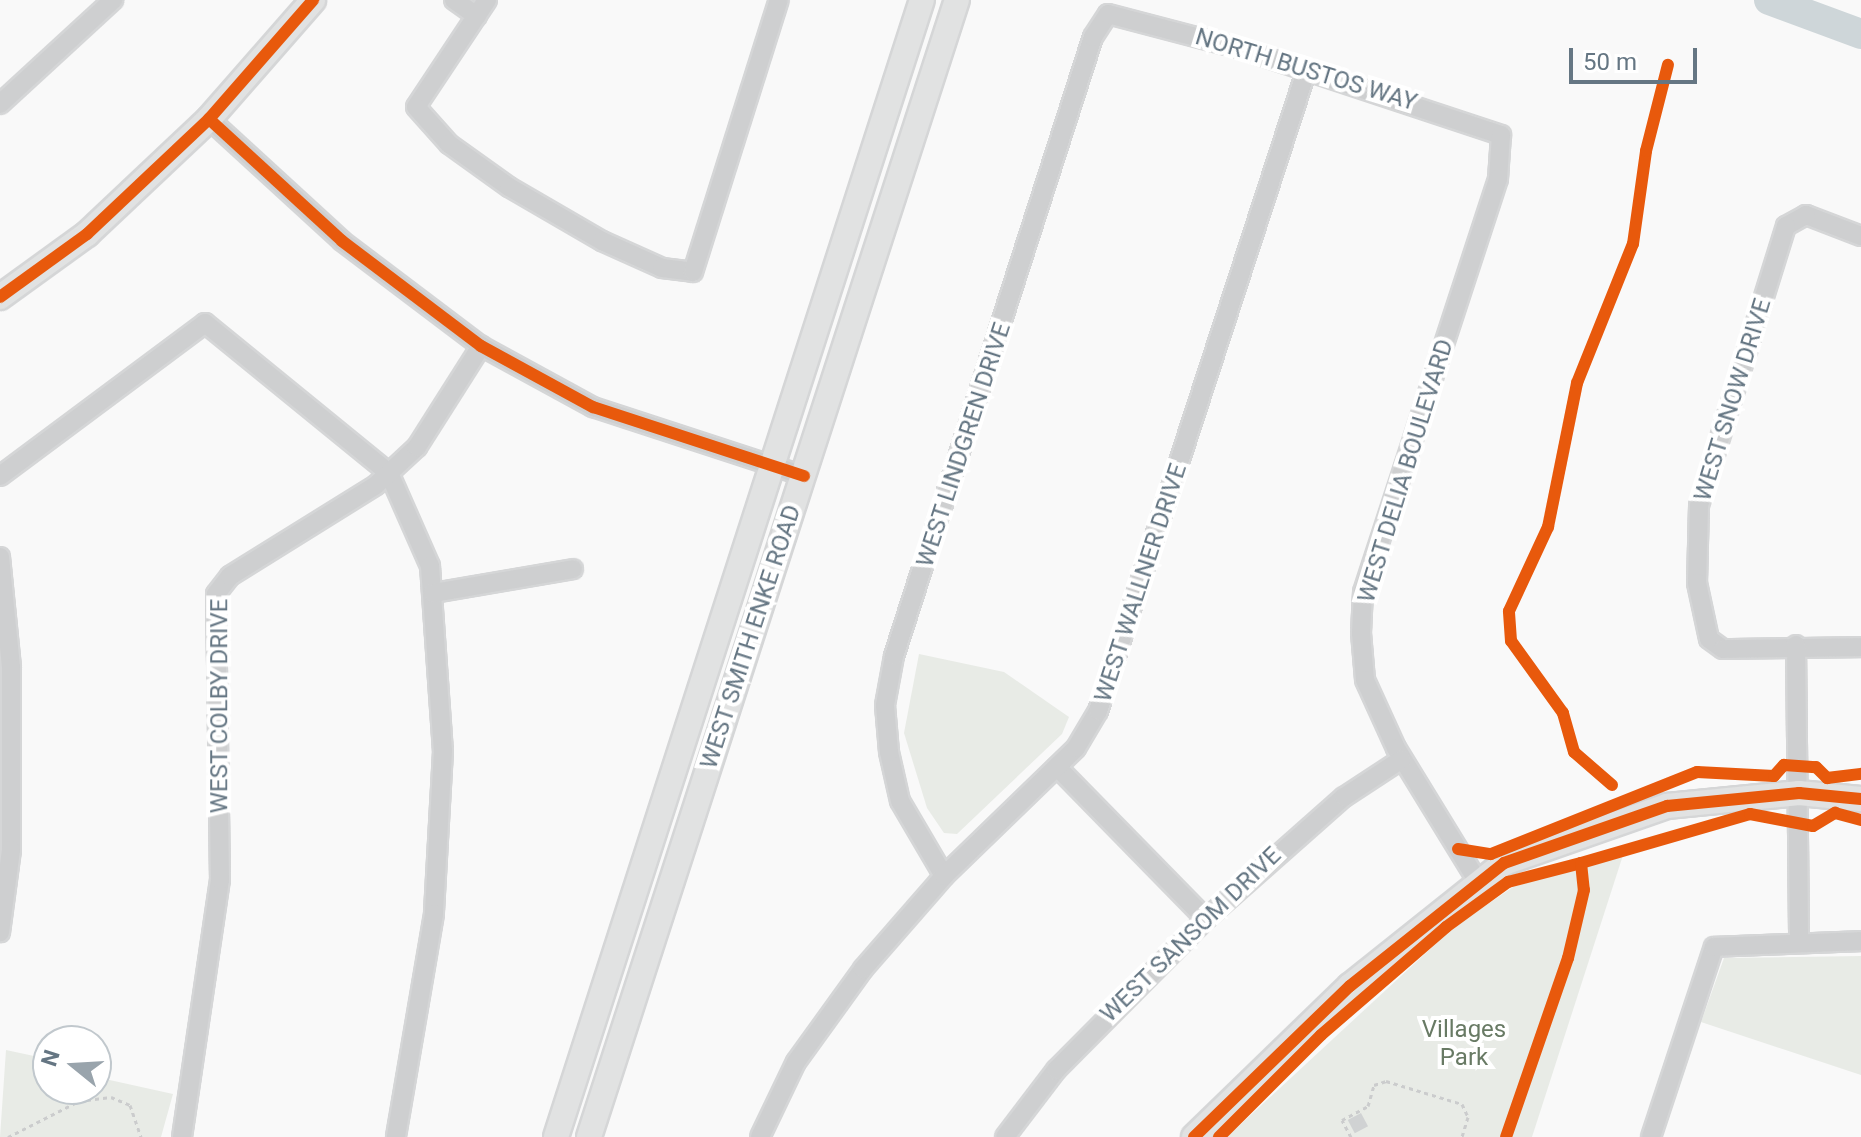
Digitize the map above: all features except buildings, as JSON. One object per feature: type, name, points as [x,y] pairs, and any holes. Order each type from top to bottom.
[{"type":"street","points":[[0,104],[113,0]]},
{"type":"street","points":[[0,297],[87,234],[209,119],[313,0]]},
{"type":"street","points":[[454,0],[482,8],[416,107],[449,144],[509,187],[602,241],[662,268],[693,272],[779,0]]},
{"type":"street","name":"WEST SMITH ENKE ROAD","points":[[556,1137],[922,0]]},
{"type":"street","name":"WEST SMITH ENKE ROAD","points":[[589,1137],[957,0]]},
{"type":"street","name":"NORTH BUSTOS WAY","points":[[1108,14],[1307,69],[1501,135]]},
{"type":"street","name":"WEST LINDGREN DRIVE","points":[[944,876],[900,801],[889,752],[885,705],[894,656],[1093,37],[1108,14]]},
{"type":"street","name":"WEST WALLNER DRIVE","points":[[760,1137],[796,1062],[863,969],[944,876],[1057,767],[1098,711],[1122,650],[1307,69]]},
{"type":"street","points":[[209,119],[342,241],[481,346],[593,407],[804,476]]},
{"type":"street","name":"WEST DELIA BOULEVARD","points":[[1478,882],[1402,759],[1365,680],[1363,592],[1498,179],[1501,135]]},
{"type":"street","name":"WEST SNOW DRIVE","points":[[1796,645],[1723,649],[1709,639],[1697,583],[1699,506],[1786,226],[1796,216],[1861,236]]},
{"type":"street","points":[[0,476],[205,323],[389,473],[426,553],[433,593],[443,751],[434,914],[396,1137]]},
{"type":"street","name":"WEST COLBY DRIVE","points":[[182,1137],[220,880],[216,594],[230,576],[389,473],[417,447],[481,346]]},
{"type":"street","points":[[0,557],[11,774],[0,932]]},
{"type":"street","points":[[433,593],[573,569]]},
{"type":"street","points":[[1799,938],[1796,645],[1861,647]]},
{"type":"street","name":"WEST SANSOM DRIVE","points":[[1005,1137],[1065,1060],[1206,919],[1344,797],[1402,759]]},
{"type":"street","points":[[1057,767],[1206,919]]},
{"type":"street","points":[[1194,1137],[1243,1082],[1504,863],[1667,806],[1799,793],[1861,799]]},
{"type":"street","points":[[1651,1137],[1714,947],[1799,938],[1861,941]]},
{"type":"path","points":[[1351,1137],[1342,1120],[1368,1106],[1374,1085],[1386,1081],[1462,1104],[1468,1117],[1462,1137]]},
{"type":"path","points":[[8,1137],[79,1101],[111,1097],[130,1105],[141,1137]]},
{"type":"green space","points":[[919,654],[1004,672],[1069,717],[1062,734],[957,834],[944,833],[927,808],[904,733]]},
{"type":"green space","name":"Villages Park","points":[[1624,852],[1532,1137],[1227,1137],[1454,927],[1513,887]]},
{"type":"green space","points":[[1861,956],[1861,1075],[1701,1022],[1724,958]]},
{"type":"green space","points":[[6,1050],[32,1056],[32,1105],[112,1105],[112,1081],[173,1094],[161,1137],[0,1137]]},
{"type":"waterway","points":[[1769,0],[1861,34]]},
{"type":"cycle path","points":[[0,297],[87,234],[209,119],[313,0]]},
{"type":"cycle path","points":[[1612,785],[1574,752],[1563,713],[1511,641],[1509,611],[1548,527],[1577,383],[1633,244],[1646,151],[1668,65]]},
{"type":"cycle path","points":[[209,119],[342,241],[481,346],[593,407],[804,476]]},
{"type":"cycle path","points":[[1458,849],[1491,854],[1697,772],[1774,776],[1784,765],[1816,767],[1827,778],[1861,774]]},
{"type":"cycle path","points":[[1194,1137],[1350,986],[1504,863],[1667,806],[1799,793],[1861,799]]},
{"type":"cycle path","points":[[1581,863],[1750,814],[1813,826],[1835,813],[1861,820]]},
{"type":"cycle path","points":[[1219,1137],[1321,1035],[1446,927],[1508,882],[1581,863],[1584,890],[1568,958],[1506,1137]]}]
